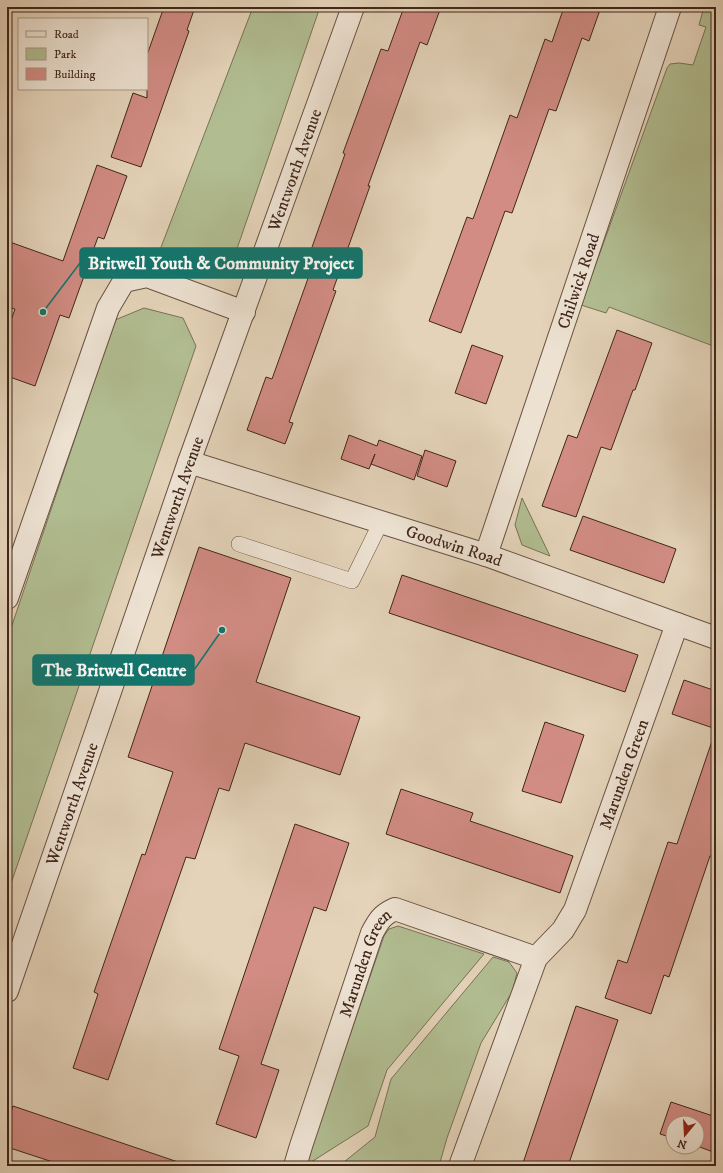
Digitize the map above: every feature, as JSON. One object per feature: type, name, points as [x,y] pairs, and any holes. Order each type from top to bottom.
[{"type":"street","name":"Wentworth Avenue","points":[[7,991],[189,462],[353,7]]},
{"type":"street","name":"Chilwick Road","points":[[486,555],[670,7]]},
{"type":"street","points":[[7,598],[108,308],[124,281],[147,276],[244,312]]},
{"type":"street","name":"Goodwin Road","points":[[189,462],[486,555],[716,638]]},
{"type":"street","name":"Marunden Green","points":[[460,1166],[536,958],[563,930],[575,910],[677,624]]},
{"type":"street","name":"Marunden Green","points":[[295,1166],[300,1146],[372,933],[379,920],[386,913],[395,909],[536,958]]},
{"type":"lane","points":[[239,544],[352,581],[381,522]]},
{"type":"green space","points":[[253,7],[320,7],[228,275],[158,255]]},
{"type":"green space","points":[[704,7],[716,7],[716,347],[609,307],[606,313],[581,305],[667,68],[670,64],[679,63],[693,65],[706,27],[699,25]]},
{"type":"green space","points":[[144,308],[183,318],[196,346],[7,895],[7,640],[115,320]]},
{"type":"green space","points":[[522,498],[550,556],[522,545],[515,525]]},
{"type":"green space","points":[[398,926],[484,954],[387,1070],[368,1126],[305,1166],[384,936],[389,929]]},
{"type":"green space","points":[[493,957],[509,962],[517,973],[512,992],[481,1043],[447,1138],[439,1166],[339,1166],[375,1137],[391,1079]]},
{"type":"building","points":[[164,7],[195,7],[187,30],[189,31],[141,167],[111,157],[133,93],[147,98],[148,52]]},
{"type":"building","points":[[404,7],[441,7],[427,45],[420,42],[368,186],[370,186],[333,290],[336,291],[289,422],[293,423],[285,444],[247,430],[266,377],[272,379],[311,270],[305,267],[345,154],[343,153],[381,49],[388,51]]},
{"type":"building","points":[[564,7],[601,7],[589,41],[582,38],[556,111],[549,109],[512,213],[505,211],[461,333],[429,321],[467,217],[473,219],[510,115],[517,118],[545,39],[552,42]]},
{"type":"building","points":[[97,165],[127,176],[104,239],[98,237],[69,318],[60,315],[35,386],[7,376],[7,332],[15,309],[7,307],[7,241],[63,261]]},
{"type":"building","points":[[617,330],[652,343],[611,450],[601,447],[576,517],[542,506],[568,435],[577,438]]},
{"type":"building","points":[[472,345],[503,356],[486,404],[455,393]]},
{"type":"building","points":[[349,435],[377,446],[379,440],[422,456],[414,480],[371,464],[369,469],[341,459]]},
{"type":"building","points":[[425,450],[456,461],[447,487],[417,476]]},
{"type":"building","points":[[583,516],[676,549],[664,583],[570,550]]},
{"type":"building","points":[[199,547],[291,578],[256,682],[360,717],[340,775],[245,743],[229,791],[219,788],[195,859],[186,857],[108,1080],[73,1068],[98,994],[94,992],[142,854],[145,855],[173,772],[128,757]]},
{"type":"building","points":[[402,575],[638,655],[625,692],[389,613]]},
{"type":"building","points":[[684,680],[716,691],[716,729],[672,714]]},
{"type":"building","points":[[545,722],[584,735],[561,803],[522,791]]},
{"type":"building","points":[[712,741],[716,741],[716,843],[712,856],[710,856],[669,977],[664,975],[651,1014],[605,998],[618,960],[627,963],[668,842],[677,844]]},
{"type":"building","points":[[401,789],[473,813],[470,821],[573,856],[560,893],[386,834]]},
{"type":"building","points":[[295,824],[349,843],[326,911],[314,907],[261,1064],[279,1070],[256,1138],[216,1124],[239,1056],[219,1049]]},
{"type":"building","points":[[576,1006],[618,1020],[568,1166],[522,1166]]},
{"type":"building","points":[[671,1102],[716,1117],[716,1153],[705,1149],[705,1115],[667,1115]]},
{"type":"building","points":[[13,1106],[178,1162],[178,1166],[65,1166],[7,1147],[7,1123]]},
{"type":"building","points":[[665,1119],[665,1136],[660,1134]]},
{"type":"place","name":"Britwell Youth & Community Project","points":[[43,312]]},
{"type":"place","name":"The Britwell Centre","points":[[222,630]]}]
